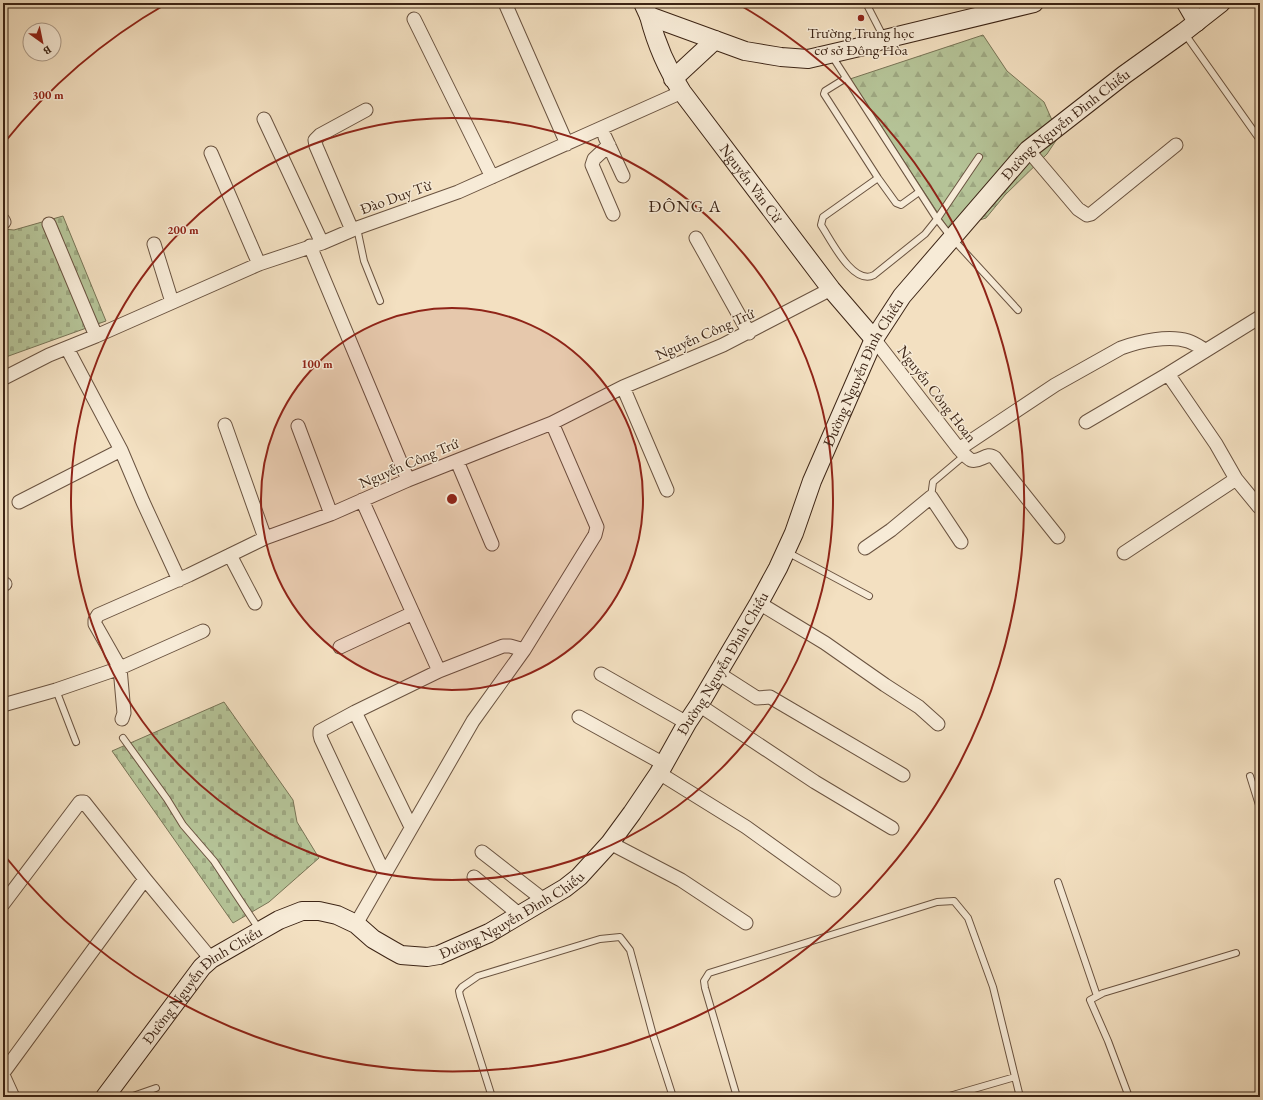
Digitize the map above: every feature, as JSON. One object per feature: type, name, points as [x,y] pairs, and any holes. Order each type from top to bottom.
[{"type":"street","points":[[505,3],[567,144]]},
{"type":"street","points":[[646,10],[715,40],[745,51],[781,57],[808,59],[831,55],[885,39],[1034,3]]},
{"type":"street","points":[[1186,3],[1190,27]]},
{"type":"street","name":"Đường Nguyễn Đình Chiểu","points":[[113,1096],[197,973],[211,959],[279,920],[302,911],[318,911],[337,915],[356,924],[373,938],[401,955],[427,957],[439,955],[489,933],[545,901],[565,888],[578,877],[610,843],[661,769],[759,602],[794,533],[812,481],[874,339],[902,296],[1028,150],[1124,75],[1221,3]]},
{"type":"street","name":"Nguyễn Văn Cừ","points":[[646,10],[654,36],[678,86],[831,289],[874,339]]},
{"type":"street","points":[[414,19],[492,177]]},
{"type":"street","points":[[678,86],[715,40]]},
{"type":"street","name":"Đào Duy Từ","points":[[4,378],[49,355],[96,336],[259,264],[458,192],[601,128],[678,86]]},
{"type":"street","points":[[354,230],[316,146],[315,140],[320,135],[366,110]]},
{"type":"street","points":[[264,119],[316,244],[408,480]]},
{"type":"street","points":[[601,128],[622,176]]},
{"type":"street","points":[[609,145],[594,159],[592,165],[613,214]]},
{"type":"street","points":[[1028,150],[1078,209],[1087,215],[1091,214],[1176,145]]},
{"type":"street","points":[[211,153],[259,264]]},
{"type":"street","points":[[49,224],[96,336]]},
{"type":"street","points":[[696,238],[749,333]]},
{"type":"street","points":[[154,244],[172,302]]},
{"type":"street","name":"Nguyễn Công Trứ","points":[[122,719],[124,713],[120,668],[95,624],[95,620],[98,615],[179,580],[265,538],[331,514],[408,480],[552,423],[624,387],[749,333],[831,289]]},
{"type":"street","points":[[1086,422],[1168,374],[1205,350],[1258,322]]},
{"type":"street","points":[[962,452],[1055,385],[1121,348],[1133,344],[1168,338],[1190,342],[1205,350]]},
{"type":"street","name":"Nguyễn Công Hoan","points":[[874,339],[962,452],[970,460],[976,460],[987,455],[992,455],[1058,537]]},
{"type":"street","points":[[67,348],[121,450],[179,580]]},
{"type":"street","points":[[1168,374],[1216,444],[1236,479],[1259,508]]},
{"type":"street","points":[[624,387],[667,490]]},
{"type":"street","points":[[356,924],[384,873],[473,721],[524,650],[595,535],[597,527],[552,423]]},
{"type":"street","points":[[224,425],[265,538]]},
{"type":"street","points":[[298,426],[331,514]]},
{"type":"street","points":[[19,502],[121,450]]},
{"type":"street","points":[[457,461],[492,544]]},
{"type":"street","points":[[1124,553],[1236,479]]},
{"type":"street","points":[[865,548],[891,530],[931,496],[962,542]]},
{"type":"street","points":[[362,500],[439,671]]},
{"type":"street","points":[[230,555],[255,603]]},
{"type":"street","points":[[759,602],[825,643],[919,707],[938,724]]},
{"type":"street","points":[[340,647],[413,613]]},
{"type":"street","points":[[3,705],[56,690],[120,668],[203,631]]},
{"type":"street","points":[[384,873],[320,735],[320,731],[355,712],[439,671],[503,646],[510,646],[524,650]]},
{"type":"street","points":[[718,673],[757,698],[770,697],[903,775]]},
{"type":"street","points":[[601,674],[687,723]]},
{"type":"street","points":[[699,705],[815,782],[892,828]]},
{"type":"street","points":[[355,712],[411,827]]},
{"type":"street","points":[[579,717],[661,769],[834,890]]},
{"type":"street","points":[[3,904],[82,801],[211,959]]},
{"type":"street","points":[[610,843],[681,880],[746,923]]},
{"type":"street","points":[[482,852],[545,901]]},
{"type":"street","points":[[474,877],[520,915]]},
{"type":"street","points":[[13,1097],[3,1074],[145,879]]},
{"type":"lane","points":[[866,3],[885,39]]},
{"type":"lane","points":[[1190,27],[1260,140]]},
{"type":"lane","points":[[831,55],[937,219],[1018,310]]},
{"type":"lane","points":[[846,78],[825,91],[824,94],[878,178],[896,203],[901,205],[906,203],[919,192]]},
{"type":"lane","points":[[878,178],[823,217],[821,221],[821,225],[849,268],[862,277],[874,275],[920,238],[937,219],[979,157]]},
{"type":"lane","points":[[354,230],[364,261],[380,301]]},
{"type":"lane","points":[[931,496],[933,482],[962,452]]},
{"type":"lane","points":[[786,551],[870,596]]},
{"type":"lane","points":[[56,690],[76,742]]},
{"type":"lane","points":[[123,738],[167,799],[183,825],[214,861],[260,931]]},
{"type":"lane","points":[[1250,776],[1260,808]]},
{"type":"lane","points":[[1058,882],[1098,996]]},
{"type":"lane","points":[[738,1097],[705,988],[704,981],[709,973],[937,902],[954,901],[968,918],[993,987],[1020,1097]]},
{"type":"lane","points":[[492,1097],[460,996],[459,991],[462,987],[478,976],[600,939],[620,937],[630,950],[653,1035],[673,1097]]},
{"type":"lane","points":[[1129,1097],[1108,1041],[1090,1000],[1103,993],[1236,953]]},
{"type":"lane","points":[[946,1097],[1015,1077]]},
{"type":"lane","points":[[113,1096],[133,1096],[156,1088]]},
{"type":"green space","points":[[983,35],[1007,71],[1044,102],[1059,136],[1047,154],[1005,195],[986,218],[949,230],[850,79]]},
{"type":"green space","points":[[63,216],[106,321],[3,358],[3,229],[14,230]]},
{"type":"green space","points":[[224,702],[293,800],[297,822],[319,858],[269,902],[233,923],[112,751]]},
{"type":"place","name":"Trường Trung học cơ sở Đông Hòa","points":[[861,18]]},
{"type":"district","name":"ĐÔNG A","points":[[685,206]]}]
